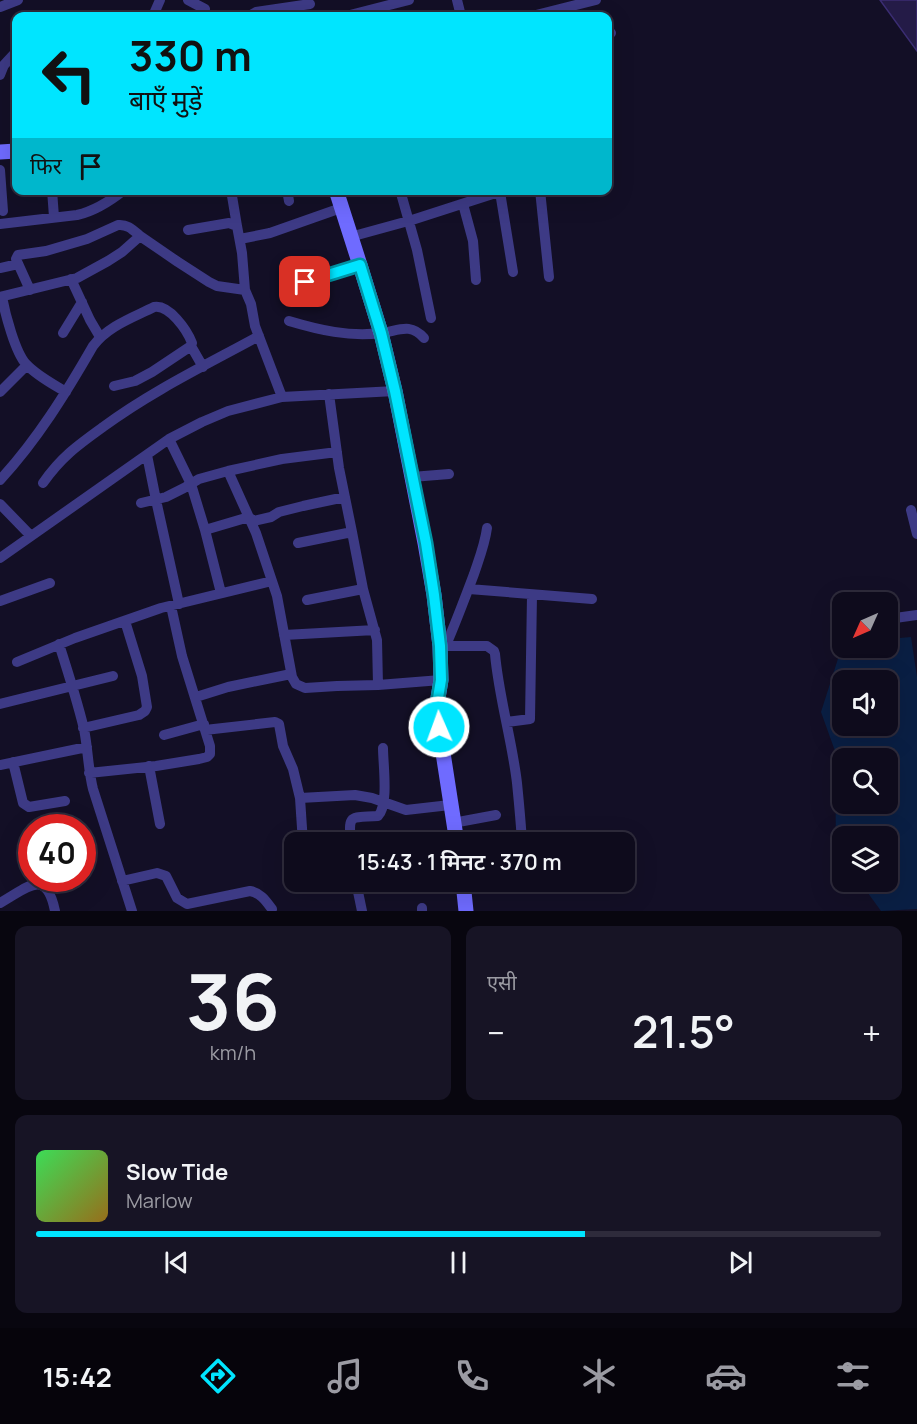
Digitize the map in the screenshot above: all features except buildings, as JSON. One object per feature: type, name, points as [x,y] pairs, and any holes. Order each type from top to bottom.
[{"type":"street","points":[[0,7],[18,0]]},
{"type":"street","points":[[188,0],[205,9]]},
{"type":"street","points":[[362,12],[409,0]]},
{"type":"street","points":[[548,12],[596,0]]},
{"type":"street","points":[[256,12],[310,2]]},
{"type":"street","points":[[0,75],[4,65],[12,56]]},
{"type":"street","points":[[0,170],[3,211]]},
{"type":"street","points":[[52,195],[54,218]]},
{"type":"street","points":[[0,224],[77,215],[99,208],[117,195]]},
{"type":"street","points":[[232,195],[240,239],[245,290],[251,304],[255,326],[282,397]]},
{"type":"street","points":[[337,195],[381,333],[395,391],[432,584],[443,646],[438,698],[439,727],[455,832]]},
{"type":"street","points":[[401,195],[417,250],[431,318]]},
{"type":"street","points":[[350,237],[490,195]]},
{"type":"street","points":[[503,195],[513,272]]},
{"type":"street","points":[[541,195],[549,277]]},
{"type":"street","points":[[463,204],[473,241],[476,280]]},
{"type":"street","points":[[240,239],[270,233],[341,208]]},
{"type":"street","points":[[188,230],[229,223],[237,226]]},
{"type":"street","points":[[30,290],[16,259],[18,255],[46,251],[123,225],[128,226],[209,282],[217,286],[245,290]]},
{"type":"street","points":[[66,392],[27,365],[20,354],[1,297],[85,274],[122,252],[141,236]]},
{"type":"street","points":[[0,268],[18,264]]},
{"type":"street","points":[[285,288],[360,265]]},
{"type":"street","points":[[71,279],[100,337]]},
{"type":"street","points":[[63,333],[82,302]]},
{"type":"street","points":[[0,480],[20,459],[66,392],[93,346],[100,337],[117,326],[160,306],[181,324],[191,338],[191,346],[202,367]]},
{"type":"street","points":[[289,321],[337,333],[381,333],[408,328],[418,331],[424,338]]},
{"type":"street","points":[[43,483],[59,462],[78,445],[130,408],[259,336]]},
{"type":"street","points":[[114,387],[135,381],[152,372],[191,346]]},
{"type":"street","points":[[0,392],[27,365]]},
{"type":"street","points":[[0,558],[169,439],[228,411],[282,397],[395,391]]},
{"type":"street","points":[[329,394],[345,497],[363,589],[377,640],[378,685]]},
{"type":"street","points":[[169,439],[191,484],[206,530],[221,593]]},
{"type":"street","points":[[141,503],[175,494],[199,479],[228,471],[282,459],[337,452]]},
{"type":"street","points":[[89,773],[207,757],[211,750],[182,656],[175,605],[147,454]]},
{"type":"street","points":[[228,471],[249,517],[277,596],[291,674],[296,684],[305,688],[441,680]]},
{"type":"street","points":[[412,477],[449,474]]},
{"type":"street","points":[[249,517],[253,521],[295,508],[345,497]]},
{"type":"street","points":[[0,504],[31,536]]},
{"type":"street","points":[[911,510],[917,534]]},
{"type":"street","points":[[206,530],[249,517]]},
{"type":"street","points":[[443,646],[469,589],[487,528]]},
{"type":"street","points":[[298,543],[352,532]]},
{"type":"street","points":[[17,662],[59,644],[161,608],[272,581]]},
{"type":"street","points":[[0,601],[50,583]]},
{"type":"street","points":[[308,600],[363,589]]},
{"type":"street","points":[[469,589],[592,599]]},
{"type":"street","points":[[507,722],[530,719],[532,595]]},
{"type":"street","points":[[898,618],[917,615]]},
{"type":"street","points":[[83,728],[139,715],[147,707],[142,676],[125,621]]},
{"type":"street","points":[[284,635],[375,630]]},
{"type":"street","points":[[59,644],[83,728],[89,773],[132,911]]},
{"type":"street","points":[[443,646],[487,646],[494,651],[517,782],[521,832]]},
{"type":"street","points":[[196,697],[228,687],[291,674]]},
{"type":"street","points":[[0,704],[113,676]]},
{"type":"street","points":[[164,735],[205,727],[278,723],[300,798],[302,832]]},
{"type":"street","points":[[0,765],[87,747]]},
{"type":"street","points":[[350,832],[350,822],[355,818],[378,816],[382,811],[384,802],[383,748]]},
{"type":"street","points":[[13,762],[23,803],[26,806],[65,801]]},
{"type":"street","points":[[148,766],[160,824]]},
{"type":"street","points":[[300,798],[355,795],[406,810],[450,805]]},
{"type":"street","points":[[453,823],[496,815]]},
{"type":"street","points":[[122,881],[157,873],[163,874],[177,898],[186,904],[250,891],[260,895],[272,909]]},
{"type":"street","points":[[0,903],[35,883],[46,889],[55,911]]},
{"type":"street","points":[[358,892],[362,911]]},
{"type":"street","points":[[464,892],[466,911]]},
{"type":"water","points":[[911,637],[917,677],[917,909],[881,911],[867,892],[898,892],[898,826],[836,826],[836,814],[898,814],[898,748],[834,748],[821,712],[832,678],[832,736],[898,736],[898,670],[834,670],[838,658],[898,658],[898,638]]},
{"type":"route","points":[[305,282],[360,265],[381,333],[426,543],[434,595],[440,646],[439,727]]}]
